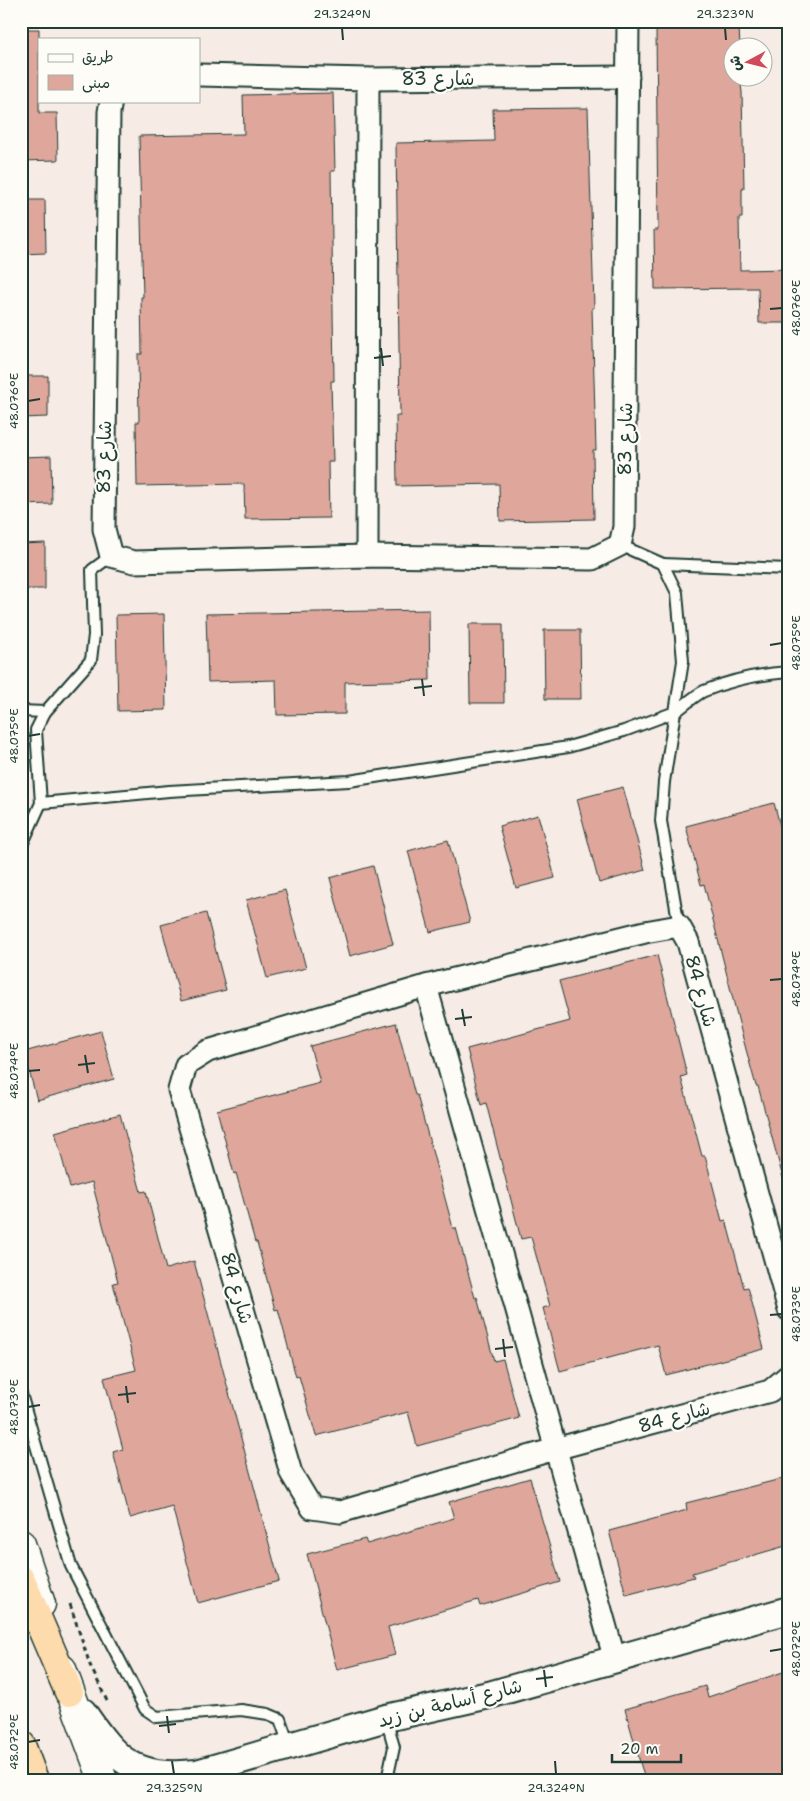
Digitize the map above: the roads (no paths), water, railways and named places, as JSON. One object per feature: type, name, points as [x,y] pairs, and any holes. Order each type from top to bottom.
[{"type":"highway","points":[[21,1580],[69,1692]]},
{"type":"highway","points":[[21,1745],[34,1780]]},
{"type":"main road","points":[[21,1544],[69,1692],[102,1780]]},
{"type":"street","name":"شارع 83","points":[[620,545],[624,527],[628,21]]},
{"type":"street","name":"شارع 83","points":[[200,75],[368,79],[628,77]]},
{"type":"street","points":[[367,556],[368,79]]},
{"type":"street","name":"شارع 83","points":[[111,102],[108,112],[104,529],[111,556]]},
{"type":"street","points":[[111,556],[134,562],[367,556],[592,559],[620,545]]},
{"type":"street","name":"شارع 84","points":[[789,1310],[688,942],[679,926],[645,932],[426,986],[208,1051],[186,1064],[179,1090],[291,1473],[312,1508],[340,1512],[555,1449],[770,1391],[789,1375]]},
{"type":"street","points":[[426,986],[615,1660]]},
{"type":"street","name":"شارع أسامة بن زيد","points":[[69,1692],[110,1750],[122,1760],[150,1772],[166,1775],[194,1776],[289,1745],[386,1718],[488,1695],[789,1610]]},
{"type":"lane","points":[[620,545],[663,564],[789,569]]},
{"type":"lane","points":[[21,847],[41,803],[36,730],[45,712],[90,660],[94,634],[92,570],[111,556]]},
{"type":"lane","points":[[663,564],[677,593],[682,660],[676,712],[664,782],[661,821],[679,926]]},
{"type":"lane","points":[[41,803],[169,791],[349,780],[568,747],[624,731],[676,712],[703,692],[723,685],[763,673],[789,672]]},
{"type":"lane","points":[[21,711],[45,712]]},
{"type":"lane","points":[[21,1394],[71,1566],[146,1709],[158,1716],[240,1710],[268,1714],[280,1719],[289,1745]]},
{"type":"lane","points":[[386,1718],[394,1748],[387,1780]]}]
